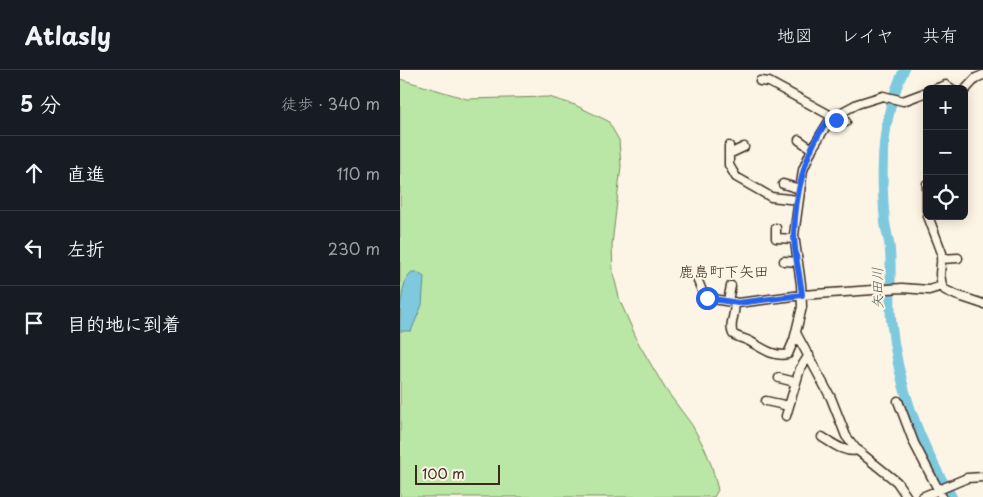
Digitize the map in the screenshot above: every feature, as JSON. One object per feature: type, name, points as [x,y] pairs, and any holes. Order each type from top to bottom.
[{"type":"street","points":[[968,87],[983,74]]},
{"type":"street","points":[[760,81],[772,84],[826,113],[831,118],[846,122]]},
{"type":"street","points":[[731,286],[731,302],[735,310],[731,328],[736,337],[745,339],[767,351],[786,355],[790,351],[801,312],[802,295],[795,239],[798,200],[803,170],[812,149],[831,118],[858,104],[886,96],[903,101],[923,94]]},
{"type":"street","points":[[799,140],[812,149]]},
{"type":"street","points":[[744,147],[729,150],[730,169],[740,179],[772,197],[798,200]]},
{"type":"street","points":[[783,184],[800,189]]},
{"type":"street","points":[[930,220],[942,253],[940,274],[942,286],[945,290],[956,295],[983,304]]},
{"type":"street","points":[[776,228],[776,238],[795,239]]},
{"type":"street","points":[[941,259],[958,258]]},
{"type":"street","points":[[784,260],[798,262]]},
{"type":"street","points":[[698,281],[707,301],[731,302],[882,289],[929,290],[942,286]]},
{"type":"street","points":[[796,333],[831,398],[842,430],[858,450],[897,482],[905,496]]},
{"type":"street","points":[[786,416],[795,382],[803,362],[809,355]]},
{"type":"street","points":[[779,378],[795,382]]},
{"type":"street","points":[[766,401],[789,406]]},
{"type":"street","points":[[898,401],[914,443],[940,494]]},
{"type":"street","points":[[822,437],[845,449],[858,450]]},
{"type":"street","points":[[922,497],[940,494],[955,482],[967,478],[983,477]]},
{"type":"green space","points":[[400,79],[467,99],[549,97],[575,105],[608,121],[619,140],[621,166],[612,245],[613,273],[620,301],[639,344],[666,390],[692,425],[705,449],[718,490],[714,497],[400,497]]},
{"type":"water","points":[[412,272],[417,272],[424,277],[422,305],[411,331],[400,331],[403,290],[408,276]]},
{"type":"waterway","name":"矢田川","points":[[904,70],[896,88],[891,107],[884,144],[883,163],[885,222],[891,260],[891,319],[898,366],[911,412],[929,456],[952,497]]},
{"type":"district","name":"鹿島町下矢田","points":[[724,270]]},
{"type":"route","points":[[707,298],[738,303],[802,295],[794,234],[801,180],[805,164],[827,122],[831,118],[836,120]]}]
